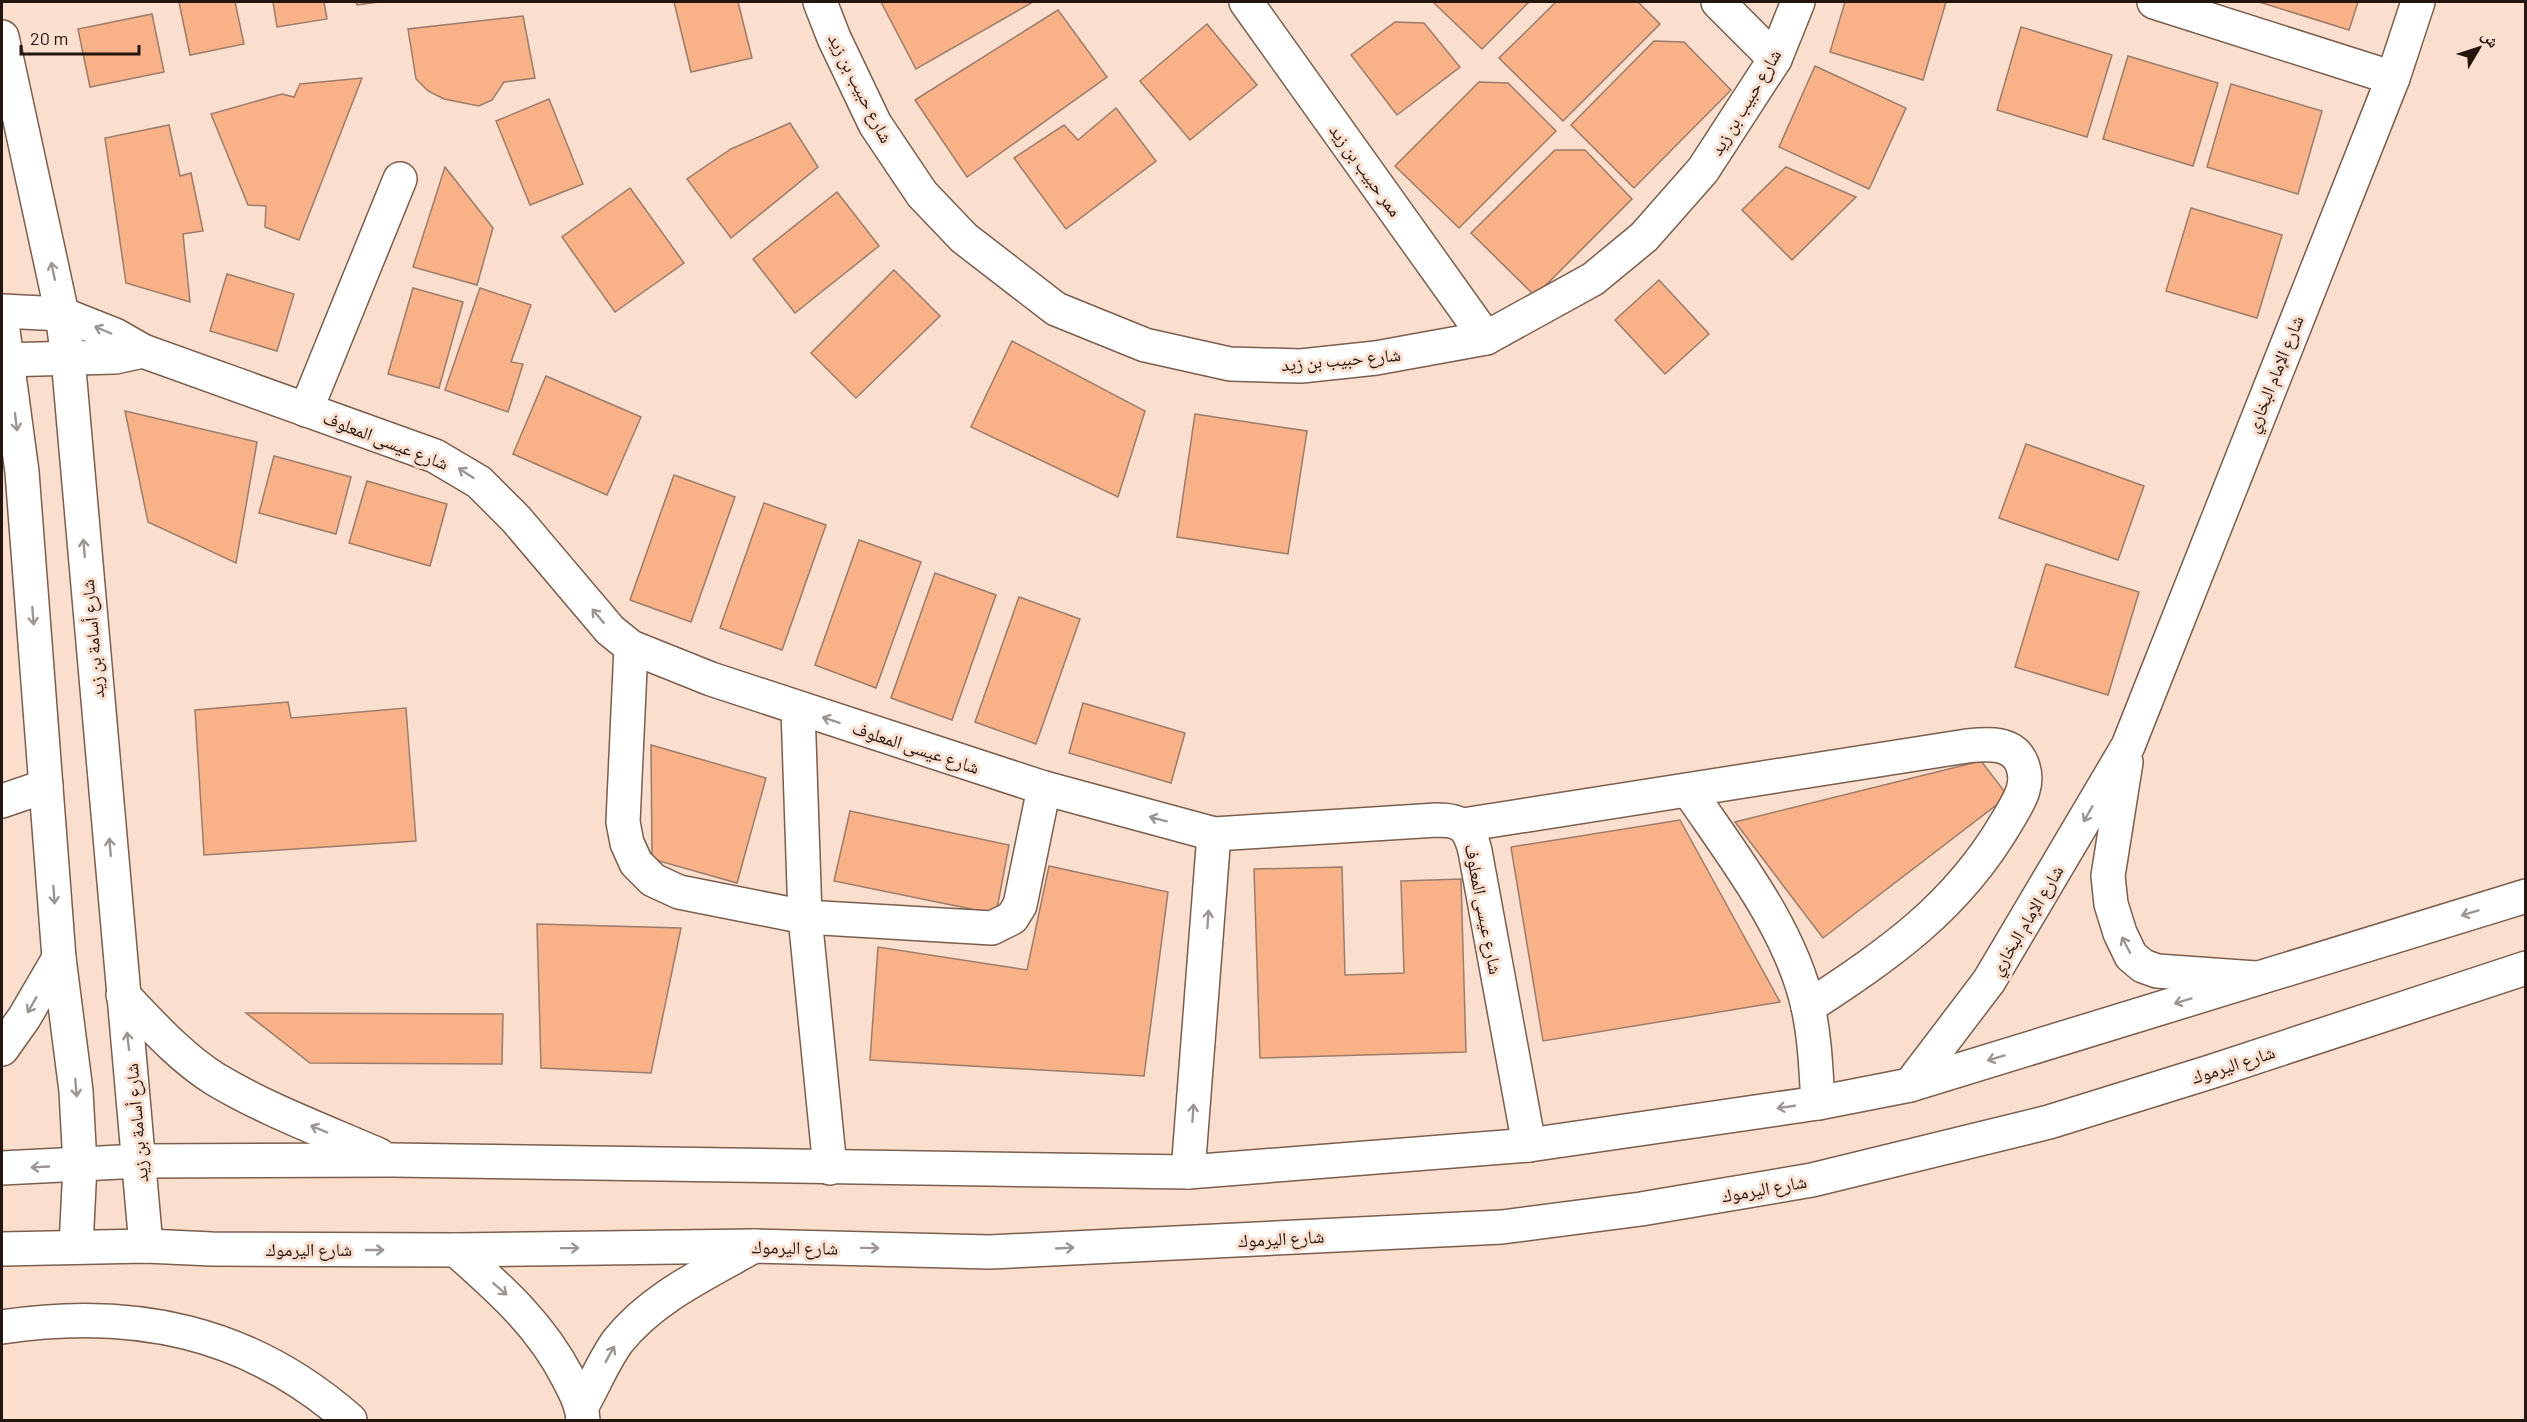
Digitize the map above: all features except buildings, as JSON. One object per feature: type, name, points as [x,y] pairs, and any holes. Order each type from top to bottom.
[{"type":"main road","name":"شارع حبيب بن زيد","points":[[820,2],[834,38],[875,124],[922,194],[964,238],[1056,309],[1145,345],[1230,364],[1301,366],[1354,361],[1486,338],[1593,279],[1644,237],[1703,170],[1775,59],[1798,2]]},
{"type":"main road","name":"ممر حبيب بن زيد","points":[[1246,2],[1486,338]]},
{"type":"main road","points":[[1718,2],[1775,59]]},
{"type":"main road","points":[[2154,2],[2393,78]]},
{"type":"main road","name":"شارع الإمام البخاري","points":[[1910,1084],[1989,981],[2128,746],[2393,78],[2418,2]]},
{"type":"main road","name":"شارع أسامة بن زيد","points":[[2,38],[62,314],[68,358],[146,1246]]},
{"type":"main road","points":[[306,410],[400,179]]},
{"type":"main road","name":"شارع عيسى المعلوف","points":[[2,311],[62,314],[115,335],[143,351],[435,456],[480,482],[516,519],[610,630],[631,647],[711,679],[1044,788],[1214,834],[1437,819],[1452,820],[1463,825],[1472,838],[1529,1145]]},
{"type":"main road","points":[[2,323],[12,462],[46,786],[59,958],[76,1091],[80,1165],[76,1247]]},
{"type":"main road","points":[[5,360],[115,357],[143,351]]},
{"type":"main road","points":[[631,647],[623,822],[627,843],[636,863],[653,880],[679,892],[805,917],[992,928],[1012,918],[1020,905],[1044,788]]},
{"type":"main road","points":[[798,709],[805,917],[830,1168]]},
{"type":"main road","points":[[1463,825],[1988,744],[2002,746],[2013,752],[2021,761],[2026,776],[2019,801],[2002,830],[1957,890],[1899,946],[1808,1007]]},
{"type":"main road","name":"شارع الإمام البخاري","points":[[2128,746],[2108,876],[2111,904],[2120,933],[2131,956],[2143,966],[2157,971],[2257,978]]},
{"type":"main road","points":[[2,801],[46,786]]},
{"type":"main road","points":[[1689,791],[1755,890],[1784,941],[1798,972],[1808,1007],[1818,1103]]},
{"type":"main road","points":[[1188,1172],[1214,834]]},
{"type":"main road","points":[[2,1168],[140,1161],[392,1160],[1188,1172],[1529,1145],[1818,1103],[1910,1084],[2526,896]]},
{"type":"main road","points":[[2,1049],[24,1018],[59,958]]},
{"type":"main road","name":"شارع اليرموك","points":[[2,1249],[146,1246],[212,1249],[456,1250],[754,1245],[990,1252],[1502,1227],[1641,1209],[1812,1180],[2049,1122],[2210,1072],[2526,968]]},
{"type":"main road","points":[[123,995],[170,1044],[214,1078],[278,1112],[392,1160]]},
{"type":"main road","points":[[583,1413],[617,1342],[639,1318],[670,1293],[754,1245]]},
{"type":"main road","points":[[456,1250],[510,1297],[538,1329],[558,1359],[583,1413]]},
{"type":"main road","points":[[2,1327],[53,1320],[108,1322],[165,1326],[201,1335],[243,1350],[295,1379],[350,1420]]}]
